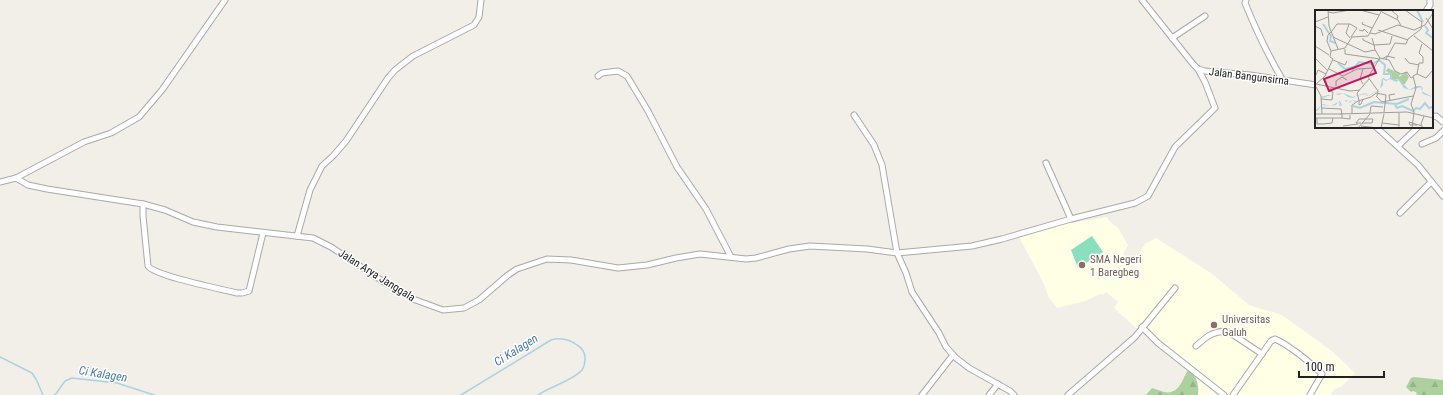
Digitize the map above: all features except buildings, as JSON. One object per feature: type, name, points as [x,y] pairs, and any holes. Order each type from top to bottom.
[{"type":"street","points":[[0,182],[16,178],[84,142],[111,133],[139,117],[162,90],[225,0]]},
{"type":"street","points":[[297,236],[310,190],[322,166],[346,141],[388,78],[395,70],[413,56],[474,24],[479,17],[480,0]]},
{"type":"street","name":"Jalan Bangunsirna","points":[[1142,0],[1198,69],[1282,79],[1315,85]]},
{"type":"street","points":[[1246,0],[1245,3],[1254,26],[1282,79]]},
{"type":"street","points":[[1427,10],[1430,4],[1430,0]]},
{"type":"street","points":[[1172,38],[1205,16]]},
{"type":"street","name":"Jalan Arya Janggala","points":[[16,178],[28,185],[47,189],[143,204],[165,210],[193,222],[217,227],[312,238],[331,247],[384,282],[414,299],[444,310],[453,310],[479,300],[517,269],[547,259],[571,260],[618,268],[647,265],[700,254],[746,259],[756,258],[789,249],[810,246],[867,249],[897,253],[972,246],[1132,204],[1148,196],[1175,147],[1215,108],[1205,82],[1198,69]]},
{"type":"street","points":[[598,76],[602,73],[618,71],[627,76],[648,111],[677,167],[706,208],[731,257]]},
{"type":"street","points":[[854,115],[874,145],[882,165],[897,253],[906,272],[912,292],[939,333],[946,347],[952,354],[969,368],[998,384],[1014,395]]},
{"type":"street","points":[[1433,117],[1436,116],[1443,122]]},
{"type":"street","points":[[1377,128],[1418,165],[1443,196]]},
{"type":"street","points":[[1398,146],[1417,128]]},
{"type":"street","points":[[1422,144],[1436,138],[1443,131]]},
{"type":"street","points":[[1046,163],[1071,219]]},
{"type":"street","points":[[1400,213],[1431,182]]},
{"type":"street","points":[[143,204],[144,233],[148,266],[150,269],[165,276],[237,293],[246,293],[249,290],[263,233]]},
{"type":"street","points":[[1068,395],[1135,337],[1175,288]]},
{"type":"street","points":[[1142,328],[1224,395]]},
{"type":"street","points":[[1196,346],[1211,334],[1224,331],[1229,332],[1262,354]]},
{"type":"street","points":[[1233,395],[1272,339],[1282,342],[1322,374],[1322,377],[1310,395]]},
{"type":"street","points":[[922,395],[952,354]]},
{"type":"street","points":[[989,395],[998,384]]},
{"type":"shaded area","name":"Universitas Galuh","points":[[1107,217],[1109,221],[1118,228],[1128,245],[1123,254],[1133,262],[1145,244],[1156,238],[1211,273],[1249,305],[1282,315],[1333,352],[1355,373],[1342,386],[1335,389],[1330,395],[1198,395],[1193,373],[1144,335],[1114,308],[1118,302],[1106,292],[1103,295],[1100,294],[1085,301],[1057,308],[1048,296],[1044,284],[1018,235],[1065,224]]},
{"type":"green space","points":[[1092,236],[1103,252],[1078,268],[1071,250]]},
{"type":"green space","points":[[1188,370],[1194,375],[1197,381],[1198,395],[1146,395],[1152,388],[1164,392],[1177,389]]},
{"type":"green space","points":[[1411,378],[1443,380],[1443,395],[1417,395],[1416,392],[1411,392],[1406,387]]},
{"type":"waterway","name":"Ci Kalagen","points":[[461,395],[551,340],[565,339],[579,346],[585,356],[582,370],[573,377],[538,395]]},
{"type":"waterway","name":"Ci Kalagen","points":[[0,357],[32,373],[43,395]]},
{"type":"waterway","name":"Ci Kalagen","points":[[55,395],[65,381],[72,378],[117,383],[154,395]]},
{"type":"place","name":"SMA Negeri 1 Baregbeg","points":[[1082,265]]},
{"type":"place","name":"Universitas Galuh","points":[[1214,325]]}]
